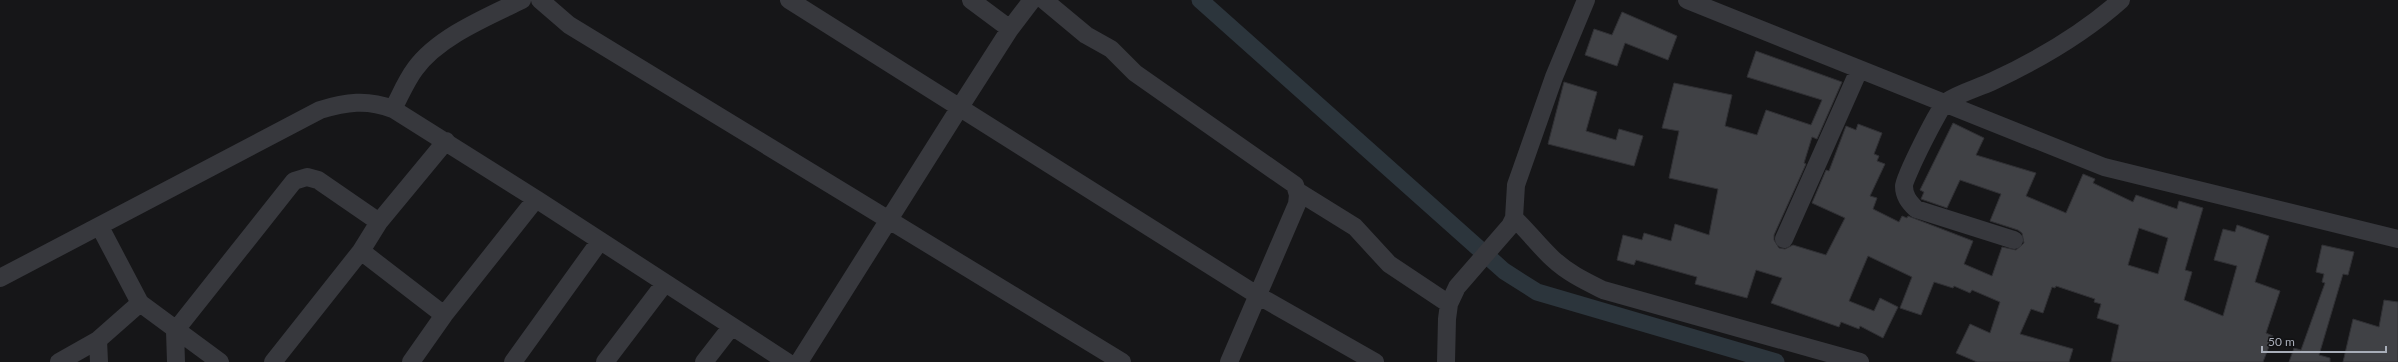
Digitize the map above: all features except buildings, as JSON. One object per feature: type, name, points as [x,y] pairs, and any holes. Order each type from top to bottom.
[{"type":"street","points":[[393,109],[415,69],[434,49],[480,20],[522,0]]},
{"type":"street","points":[[540,0],[570,25],[1122,362]]},
{"type":"street","points":[[789,0],[1257,295],[1375,362]]},
{"type":"street","points":[[971,0],[1010,29]]},
{"type":"street","points":[[800,362],[960,107],[1010,29],[1032,0]]},
{"type":"street","points":[[1044,0],[1086,35],[1111,49],[1141,78],[1292,181],[1297,191],[1297,204],[1229,362]]},
{"type":"street","points":[[1446,362],[1449,304],[1457,287],[1512,222],[1518,180],[1554,77],[1586,0]]},
{"type":"street","points":[[1687,0],[1859,70],[1945,102],[2104,167],[2398,239]]},
{"type":"street","points":[[2014,240],[1916,209],[1907,199],[1904,184],[1906,175],[1945,102],[1994,80],[2073,39],[2098,21],[2121,0]]},
{"type":"street","points":[[1784,239],[1859,70]]},
{"type":"street","points":[[0,278],[100,227],[320,110],[336,105],[367,101],[393,109],[446,141],[787,362]]},
{"type":"street","points":[[273,362],[361,251],[379,222],[446,141]]},
{"type":"street","points":[[176,362],[175,331],[298,178],[307,177],[318,180],[379,222]]},
{"type":"street","points":[[1297,191],[1355,227],[1389,264],[1449,304]]},
{"type":"street","points":[[411,362],[444,315],[536,199]]},
{"type":"street","points":[[1512,222],[1564,268],[1603,290],[1860,362]]},
{"type":"street","points":[[100,227],[140,303],[175,331],[220,362]]},
{"type":"street","points":[[514,362],[600,241]]},
{"type":"street","points":[[361,251],[444,315]]},
{"type":"street","points":[[605,362],[665,283]]},
{"type":"street","points":[[59,362],[98,340],[140,303]]},
{"type":"street","points":[[704,362],[732,326]]},
{"type":"street","points":[[98,340],[99,362]]},
{"type":"waterway","points":[[1200,0],[1504,271],[1537,292],[1776,362]]}]
